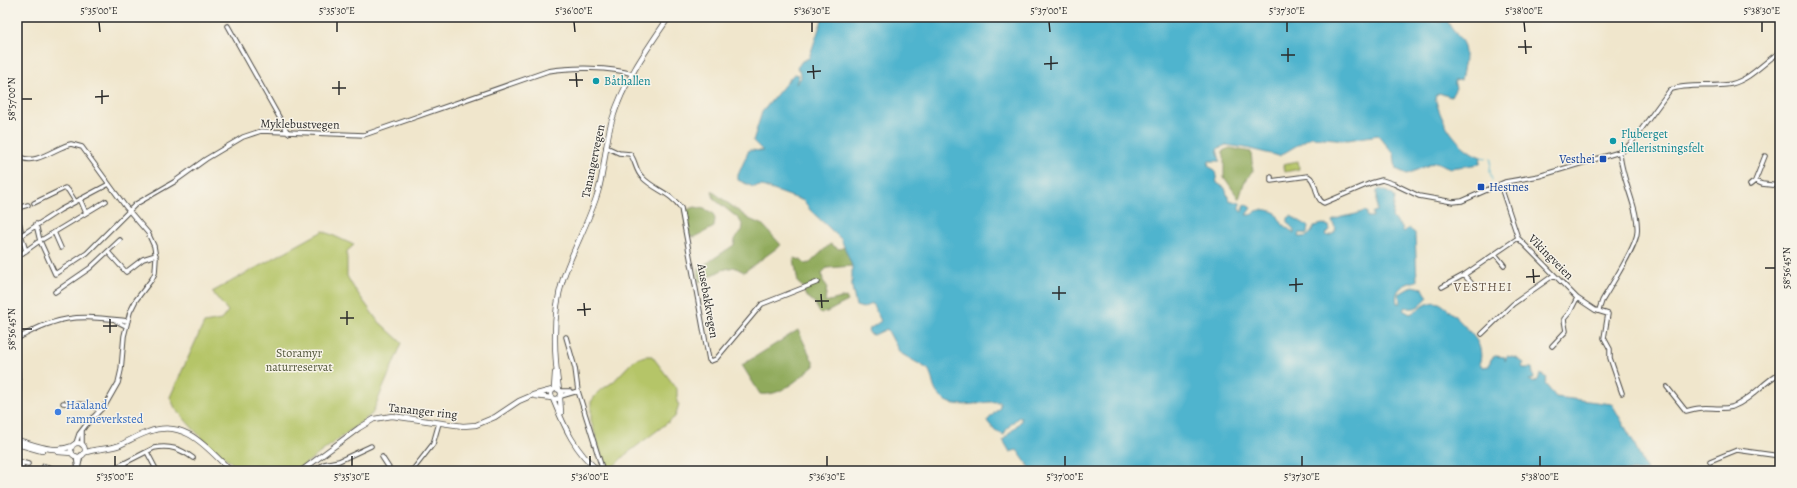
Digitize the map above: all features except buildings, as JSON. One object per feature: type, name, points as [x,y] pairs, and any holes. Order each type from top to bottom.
[{"type":"main road","name":"Tanangervegen","points":[[601,470],[581,453],[566,428],[551,395],[556,366],[556,322],[561,287],[598,192],[610,128],[616,109],[633,74],[669,17]]},
{"type":"main road","points":[[17,366],[19,387],[17,404]]},
{"type":"main road","name":"Tanangervegen","points":[[556,366],[561,410],[566,428]]},
{"type":"main road","name":"Tananger ring","points":[[301,471],[359,428],[374,419],[392,416],[463,426],[476,425],[495,417],[512,404],[528,397],[553,390],[560,394]]},
{"type":"main road","name":"Tananger ring","points":[[528,397],[539,396],[553,398],[560,394]]},
{"type":"main road","points":[[17,444],[46,452],[74,455],[117,446],[154,430],[174,428],[195,437],[231,471]]},
{"type":"main road","points":[[17,440],[52,449],[66,448],[74,444],[98,449]]},
{"type":"main road","points":[[74,444],[74,455]]},
{"type":"main road","points":[[82,454],[83,446]]},
{"type":"street","points":[[228,26],[288,133]]},
{"type":"street","points":[[1270,177],[1271,181],[1277,181],[1308,176],[1314,180],[1320,200],[1324,203],[1371,183],[1382,180],[1419,196],[1453,202],[1462,201],[1509,180],[1540,176],[1620,152],[1626,149],[1632,142],[1670,90],[1679,87],[1713,86],[1737,82],[1758,70],[1780,52]]},
{"type":"street","name":"Myklebustvegen","points":[[36,224],[40,241],[56,274],[86,253],[136,204],[174,182],[206,158],[243,137],[261,131],[364,135],[548,71],[562,69],[591,70],[633,74]]},
{"type":"street","points":[[17,150],[20,157],[29,159],[46,155],[63,146],[76,144],[82,147],[107,183],[152,239],[156,255],[155,273],[148,286],[134,304],[127,324],[118,383],[111,398],[82,430],[74,444]]},
{"type":"street","name":"Ausebakkvegen","points":[[606,147],[630,154],[637,171],[642,177],[672,196],[681,208],[709,360],[711,361],[716,359],[762,304],[818,282]]},
{"type":"street","points":[[1620,152],[1637,222],[1637,234],[1632,247],[1597,310],[1608,314],[1604,338],[1610,349],[1610,358],[1622,393]]},
{"type":"street","points":[[1750,185],[1755,181],[1765,156]]},
{"type":"street","points":[[1755,181],[1762,184],[1780,186]]},
{"type":"street","points":[[26,251],[19,237],[36,224],[107,183]]},
{"type":"street","name":"Vikingveien","points":[[1500,184],[1518,238],[1577,298],[1597,310]]},
{"type":"street","points":[[34,203],[65,188],[75,201]]},
{"type":"street","points":[[80,199],[86,213]]},
{"type":"street","points":[[43,239],[106,201]]},
{"type":"street","points":[[17,208],[28,204]]},
{"type":"street","points":[[17,213],[21,230]]},
{"type":"street","points":[[54,232],[61,248]]},
{"type":"street","points":[[1442,287],[1464,275],[1518,238]]},
{"type":"street","points":[[55,292],[90,268],[120,240]]},
{"type":"street","points":[[17,256],[38,242]]},
{"type":"street","points":[[108,252],[126,272],[143,259],[156,255]]},
{"type":"street","points":[[1495,254],[1504,265]]},
{"type":"street","points":[[1464,275],[1474,286]]},
{"type":"street","points":[[1482,334],[1513,304],[1554,275]]},
{"type":"street","points":[[1552,346],[1566,331],[1564,319],[1570,312],[1577,298]]},
{"type":"street","points":[[20,337],[50,323],[66,319],[85,317],[127,324]]},
{"type":"street","points":[[566,337],[575,368],[578,391],[601,470]]},
{"type":"street","points":[[1667,387],[1686,411],[1700,408],[1725,408],[1741,403],[1749,398],[1762,385],[1780,373]]},
{"type":"street","points":[[560,394],[578,391]]},
{"type":"street","points":[[63,403],[92,405],[99,411]]},
{"type":"street","points":[[412,471],[433,444],[439,422]]},
{"type":"street","points":[[82,430],[83,446]]},
{"type":"street","points":[[314,471],[324,464],[339,462],[371,446]]},
{"type":"street","points":[[110,471],[147,452],[161,447],[179,449],[193,458]]},
{"type":"street","points":[[1710,461],[1737,450],[1780,456]]},
{"type":"street","points":[[147,452],[157,471]]},
{"type":"street","points":[[78,470],[82,454]]},
{"type":"street","points":[[74,455],[78,470]]},
{"type":"street","points":[[382,457],[393,471],[400,471]]},
{"type":"street","points":[[17,461],[28,464]]},
{"type":"street","points":[[22,462],[22,471]]},
{"type":"street","points":[[124,464],[128,471]]},
{"type":"street","points":[[44,466],[61,471]]},
{"type":"green space","points":[[1230,148],[1251,152],[1253,171],[1244,183],[1239,199],[1224,177],[1224,155],[1222,151]]},
{"type":"green space","points":[[1298,161],[1299,169],[1285,172],[1283,164]]},
{"type":"green space","points":[[712,191],[749,219],[763,225],[781,245],[744,272],[734,267],[722,270],[699,282],[698,269],[734,245],[736,236],[742,231],[743,226],[739,219],[714,199]]},
{"type":"green space","points":[[695,207],[713,213],[715,219],[714,227],[695,237],[688,236],[684,211]]},
{"type":"green space","name":"Storamyr naturreservat","points":[[323,231],[354,245],[347,251],[347,276],[377,320],[402,343],[372,414],[296,471],[240,471],[235,468],[231,462],[209,446],[175,408],[170,397],[204,323],[221,320],[228,311],[212,292]]},
{"type":"green space","points":[[830,244],[839,249],[845,247],[852,266],[827,268],[822,273],[823,281],[827,286],[825,302],[846,297],[848,301],[827,312],[820,313],[814,302],[805,295],[803,287],[798,283],[794,258],[801,260],[805,264],[810,263]]},
{"type":"green space","points":[[798,330],[814,366],[782,390],[775,393],[760,394],[742,365]]},
{"type":"green space","points":[[645,356],[652,356],[677,389],[677,403],[679,404],[675,417],[625,455],[610,470],[604,463],[591,421],[591,402],[598,392],[613,382],[634,360]]},
{"type":"water","points":[[823,17],[1426,17],[1430,20],[1432,17],[1436,17],[1435,20],[1440,22],[1447,17],[1452,29],[1464,46],[1464,63],[1461,80],[1454,81],[1456,88],[1451,97],[1439,93],[1435,96],[1437,105],[1445,124],[1457,141],[1481,157],[1480,164],[1450,168],[1436,162],[1407,174],[1396,169],[1394,154],[1378,135],[1348,140],[1311,137],[1279,156],[1226,145],[1217,149],[1220,161],[1209,161],[1208,166],[1215,170],[1217,183],[1225,188],[1229,200],[1240,203],[1240,211],[1242,212],[1245,204],[1251,208],[1246,215],[1251,215],[1256,211],[1262,210],[1275,212],[1283,225],[1294,233],[1294,230],[1288,223],[1288,218],[1291,216],[1308,226],[1307,234],[1300,233],[1299,237],[1307,236],[1312,232],[1314,226],[1323,224],[1329,226],[1330,230],[1325,235],[1329,236],[1334,233],[1336,229],[1332,221],[1341,217],[1364,211],[1367,212],[1367,217],[1373,217],[1373,212],[1377,211],[1377,191],[1380,189],[1392,194],[1395,198],[1392,217],[1403,229],[1402,231],[1404,232],[1408,228],[1415,233],[1417,281],[1404,285],[1399,290],[1396,298],[1397,303],[1400,303],[1399,294],[1413,286],[1422,288],[1428,297],[1415,308],[1405,307],[1403,310],[1410,314],[1432,302],[1439,303],[1454,315],[1476,339],[1481,359],[1479,364],[1483,367],[1489,366],[1491,359],[1495,356],[1505,357],[1505,361],[1507,356],[1516,358],[1524,363],[1522,366],[1523,368],[1532,368],[1534,379],[1529,380],[1533,383],[1538,380],[1540,374],[1547,378],[1545,384],[1556,397],[1612,404],[1633,441],[1647,471],[1032,471],[1017,450],[1010,452],[1003,440],[1021,421],[1021,418],[1019,417],[1012,423],[1004,435],[995,431],[987,421],[1000,407],[1000,402],[958,405],[943,399],[935,390],[928,369],[900,353],[887,329],[874,335],[870,334],[868,330],[881,321],[872,303],[863,308],[856,306],[852,287],[852,266],[841,239],[810,210],[804,201],[762,186],[753,187],[738,180],[738,175],[749,150],[763,151],[753,141],[762,112],[792,76],[795,74],[799,75],[796,84],[801,78],[801,73],[797,68],[802,61],[809,58]]},
{"type":"waterway","points":[[1481,157],[1491,159],[1490,171],[1492,180]]},
{"type":"place","name":"Båthallen","points":[[596,81]]},
{"type":"place","name":"Fluberget helleristningsfelt","points":[[1613,141]]},
{"type":"place","name":"Vesthei","points":[[1603,159]]},
{"type":"place","name":"Hestnes","points":[[1481,187]]},
{"type":"place","name":"Haaland rammeverksted","points":[[58,412]]},
{"type":"district","name":"VESTHEI","points":[[1483,286]]}]
